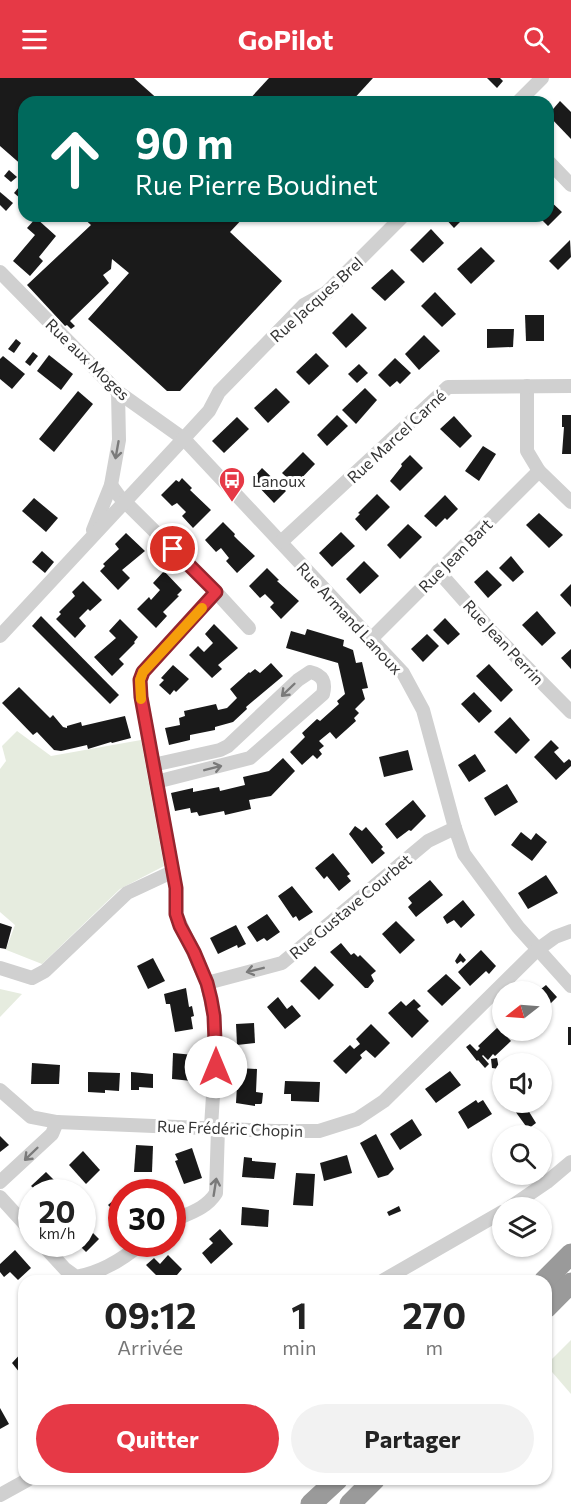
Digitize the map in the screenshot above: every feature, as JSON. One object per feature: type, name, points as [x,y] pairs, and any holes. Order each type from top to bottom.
[{"type":"highway","points":[[550,1275],[571,1254]]},
{"type":"highway","points":[[552,1302],[571,1283]]},
{"type":"highway","points":[[311,1504],[332,1485]]},
{"type":"highway","points":[[320,1504],[339,1485]]},
{"type":"highway","points":[[350,1504],[369,1485]]},
{"type":"street","points":[[524,96],[542,78]]},
{"type":"street","points":[[554,167],[571,185]]},
{"type":"street","name":"Rue Jacques Brel","points":[[0,636],[184,439],[209,411],[219,392],[304,305],[326,292],[397,222]]},
{"type":"street","name":"Rue aux Moges","points":[[0,272],[118,392],[184,439]]},
{"type":"street","points":[[527,386],[527,451],[540,471],[571,502]]},
{"type":"street","name":"Rue Marcel Carné","points":[[281,542],[448,387],[571,386]]},
{"type":"street","points":[[90,538],[111,485],[119,440],[118,392]]},
{"type":"street","name":"Rue Armand Lanoux","points":[[184,439],[402,673],[423,710],[454,828],[464,854],[475,872],[537,950],[571,986]]},
{"type":"street","name":"Rue Jean Bart","points":[[371,639],[540,471]]},
{"type":"street","points":[[111,485],[249,628]]},
{"type":"street","name":"Rue Jean Perrin","points":[[438,571],[492,632],[571,712]]},
{"type":"street","points":[[186,1215],[212,1200],[216,1193],[214,1016],[207,983],[176,914],[176,888],[140,680],[143,672],[216,592]]},
{"type":"street","points":[[153,765],[220,750],[228,746],[298,680],[310,672],[323,678],[325,686],[323,694],[250,758],[156,782]]},
{"type":"street","name":"Rue Gustave Courbet","points":[[207,983],[282,963],[428,841],[454,828]]},
{"type":"street","points":[[0,968],[32,978],[45,971],[127,893],[172,872]]},
{"type":"street","name":"Rue Frédéric Chopin","points":[[0,1090],[31,1117],[57,1122],[319,1131],[357,1119],[384,1101],[537,950],[571,931]]},
{"type":"street","points":[[0,1182],[52,1134],[57,1122]]},
{"type":"street","points":[[525,1197],[571,1162]]},
{"type":"street","points":[[0,1197],[18,1217]]},
{"type":"street","points":[[392,1275],[492,1218]]},
{"type":"street","points":[[54,1257],[74,1275]]},
{"type":"street","points":[[86,1275],[124,1257]]},
{"type":"street","points":[[0,1495],[18,1485]]},
{"type":"shaded area","points":[[17,731],[51,756],[141,740],[164,866],[120,889],[42,964],[4,949],[6,949],[15,925],[0,912],[0,769],[6,761],[2,746]]},
{"type":"shaded area","points":[[0,989],[22,994],[0,1017]]},
{"type":"shaded area","points":[[571,1340],[571,1394],[552,1372],[552,1359]]},
{"type":"building","points":[[0,78],[134,78],[154,96],[18,96],[18,162],[0,146]]},
{"type":"building","points":[[269,78],[373,78],[356,96],[252,96]]},
{"type":"building","points":[[487,78],[500,78],[503,81],[497,88]]},
{"type":"building","points":[[560,101],[571,112],[571,139],[554,121],[554,108]]},
{"type":"building","points":[[9,170],[17,177],[11,182],[4,176]]},
{"type":"building","points":[[0,192],[13,203],[6,211],[0,205]]},
{"type":"building","points":[[554,205],[562,212],[554,220]]},
{"type":"building","points":[[32,222],[40,222],[56,236],[39,257],[43,261],[30,276],[13,261],[35,235],[27,228]]},
{"type":"building","points":[[88,222],[239,222],[230,232],[282,281],[180,391],[167,391],[88,319],[129,273],[112,259],[111,269],[103,275],[109,283],[70,321],[75,326],[71,329],[65,326],[27,285],[91,225]]},
{"type":"building","points":[[448,222],[460,222],[454,228]]},
{"type":"building","points":[[431,229],[444,243],[423,263],[410,250]]},
{"type":"building","points":[[570,240],[571,257],[558,270],[549,261]]},
{"type":"building","points":[[481,247],[495,261],[471,284],[457,269]]},
{"type":"building","points":[[392,269],[405,282],[385,301],[371,288]]},
{"type":"building","points":[[435,292],[456,314],[442,327],[421,306]]},
{"type":"building","points":[[352,313],[367,328],[346,348],[332,333]]},
{"type":"building","points":[[525,315],[544,315],[544,341],[526,341]]},
{"type":"building","points":[[487,329],[514,329],[513,347],[487,348]]},
{"type":"building","points":[[424,335],[440,351],[419,370],[405,354]]},
{"type":"building","points":[[16,339],[21,343],[14,353],[8,349]]},
{"type":"building","points":[[33,352],[38,356],[30,366],[25,362]]},
{"type":"building","points":[[316,353],[329,366],[309,385],[296,372]]},
{"type":"building","points":[[49,355],[73,374],[61,390],[37,371]]},
{"type":"building","points":[[3,356],[25,374],[12,389],[0,379],[0,359]]},
{"type":"building","points":[[395,358],[411,373],[400,384],[397,381],[390,387],[378,375]]},
{"type":"building","points":[[359,364],[368,373],[357,383],[348,374]]},
{"type":"building","points":[[276,388],[290,402],[268,423],[254,408]]},
{"type":"building","points":[[365,388],[377,400],[356,424],[342,410]]},
{"type":"building","points":[[78,391],[93,404],[54,452],[39,439]]},
{"type":"building","points":[[337,415],[348,426],[327,446],[317,435]]},
{"type":"building","points":[[562,415],[571,415],[571,454],[562,454],[564,427],[562,427]]},
{"type":"building","points":[[454,416],[472,436],[460,448],[440,429]]},
{"type":"building","points":[[237,417],[249,429],[224,453],[212,441]]},
{"type":"building","points":[[483,446],[496,454],[479,481],[465,471]]},
{"type":"building","points":[[303,452],[315,464],[295,485],[282,473]]},
{"type":"building","points":[[410,455],[423,468],[400,491],[390,481]]},
{"type":"building","points":[[262,468],[286,491],[274,503],[253,478]]},
{"type":"building","points":[[182,478],[192,488],[190,490],[211,510],[193,528],[182,516],[186,512],[177,503],[172,506],[161,495],[176,480],[179,482]]},
{"type":"building","points":[[377,494],[390,507],[366,531],[355,519]]},
{"type":"building","points":[[445,495],[458,509],[436,527],[424,516]]},
{"type":"building","points":[[34,498],[58,518],[46,532],[22,511]]},
{"type":"building","points":[[539,513],[563,535],[549,548],[526,525]]},
{"type":"building","points":[[223,522],[255,556],[237,573],[226,561],[229,558],[221,548],[216,552],[205,540]]},
{"type":"building","points":[[408,524],[422,537],[400,559],[387,545]]},
{"type":"building","points":[[341,532],[355,546],[332,567],[319,553]]},
{"type":"building","points":[[126,533],[145,551],[122,570],[130,578],[118,590],[100,571],[105,566],[103,564],[119,549],[115,544]]},
{"type":"building","points":[[42,551],[54,562],[45,573],[32,562]]},
{"type":"building","points":[[511,556],[524,572],[513,582],[499,568]]},
{"type":"building","points":[[364,561],[379,576],[360,594],[346,579]]},
{"type":"building","points":[[267,568],[279,580],[277,581],[299,601],[281,619],[270,607],[274,603],[265,594],[260,598],[249,586]]},
{"type":"building","points":[[487,570],[502,585],[488,598],[474,582]]},
{"type":"building","points":[[164,571],[182,590],[163,612],[167,616],[156,628],[137,609],[149,597],[151,600],[160,590],[153,583]]},
{"type":"building","points":[[83,581],[102,600],[79,618],[86,626],[75,638],[56,619],[61,614],[59,612],[75,596],[72,592]]},
{"type":"building","points":[[571,584],[571,607],[560,595]]},
{"type":"building","points":[[537,611],[556,633],[542,646],[522,625]]},
{"type":"building","points":[[41,616],[119,695],[110,704],[32,626]]},
{"type":"building","points":[[445,618],[460,634],[448,645],[433,630]]},
{"type":"building","points":[[120,619],[138,637],[119,659],[124,664],[112,676],[94,657],[116,638],[109,631]]},
{"type":"building","points":[[214,624],[238,648],[218,665],[222,669],[212,678],[189,655],[198,646],[204,652],[213,643],[205,634]]},
{"type":"building","points":[[307,629],[344,640],[343,646],[353,650],[356,663],[362,662],[368,688],[362,689],[365,699],[355,709],[359,713],[354,718],[356,721],[336,739],[330,732],[319,741],[324,746],[319,750],[322,754],[317,759],[313,755],[302,765],[290,752],[305,737],[302,733],[339,704],[337,701],[345,694],[338,663],[286,648],[291,631],[305,635]]},
{"type":"building","points":[[427,634],[439,646],[423,662],[411,649]]},
{"type":"building","points":[[571,649],[571,669],[561,658]]},
{"type":"building","points":[[271,663],[283,676],[246,707],[247,709],[233,722],[215,727],[215,730],[190,735],[190,740],[169,745],[165,728],[180,725],[179,718],[185,716],[184,711],[216,704],[218,710],[227,708],[237,698],[230,689],[249,672],[255,669],[260,673]]},
{"type":"building","points":[[489,664],[513,690],[501,702],[476,676]]},
{"type":"building","points":[[173,665],[189,679],[170,695],[159,685],[164,680],[161,678]]},
{"type":"building","points":[[19,687],[50,718],[53,715],[63,727],[67,728],[67,726],[81,722],[82,726],[125,716],[131,738],[88,749],[87,745],[61,751],[54,750],[37,732],[33,735],[2,703]]},
{"type":"building","points":[[474,692],[492,711],[479,723],[461,704]]},
{"type":"building","points":[[510,717],[530,740],[516,754],[494,732]]},
{"type":"building","points":[[551,740],[559,748],[554,752],[564,763],[569,759],[571,761],[571,766],[556,780],[534,757]]},
{"type":"building","points":[[408,750],[413,770],[384,777],[379,757]]},
{"type":"building","points":[[475,754],[486,771],[469,782],[458,765]]},
{"type":"building","points":[[283,758],[295,771],[271,796],[249,800],[251,809],[225,815],[224,811],[199,816],[197,812],[191,813],[190,808],[175,811],[171,793],[193,788],[193,792],[219,787],[220,791],[245,785],[243,777],[269,771]]},
{"type":"building","points":[[507,784],[518,802],[495,816],[484,798]]},
{"type":"building","points":[[413,800],[426,816],[411,831],[409,830],[397,839],[385,824]]},
{"type":"building","points":[[355,826],[362,831],[366,827],[383,847],[381,849],[385,853],[372,864],[349,834]]},
{"type":"building","points":[[521,832],[531,840],[536,833],[547,842],[532,861],[511,845]]},
{"type":"building","points":[[333,853],[350,874],[347,876],[351,881],[339,891],[327,876],[324,879],[315,868]]},
{"type":"building","points":[[546,875],[558,893],[528,909],[518,893]]},
{"type":"building","points":[[430,880],[443,895],[416,917],[408,907],[412,903],[408,898]]},
{"type":"building","points":[[292,886],[313,912],[299,921],[296,916],[293,918],[278,896]]},
{"type":"building","points":[[463,900],[475,915],[461,928],[454,920],[447,924],[443,917]]},
{"type":"building","points":[[267,914],[280,932],[267,941],[264,938],[257,942],[247,927]]},
{"type":"building","points":[[396,921],[415,940],[400,954],[382,934]]},
{"type":"building","points":[[0,923],[12,927],[6,949],[0,948]]},
{"type":"building","points":[[236,925],[246,944],[238,948],[237,945],[218,954],[210,938]]},
{"type":"building","points":[[341,943],[351,955],[354,953],[358,957],[360,955],[376,971],[371,975],[374,981],[368,988],[365,988],[330,952]]},
{"type":"building","points":[[481,950],[496,966],[489,974],[486,971],[470,986],[458,972]]},
{"type":"building","points":[[460,953],[466,960],[457,964],[455,961]]},
{"type":"building","points":[[153,958],[165,981],[148,989],[137,966]]},
{"type":"building","points":[[315,966],[334,985],[319,1000],[300,981]]},
{"type":"building","points":[[446,974],[461,988],[442,1006],[427,991]]},
{"type":"building","points":[[186,988],[189,1007],[192,1006],[194,1016],[191,1017],[193,1029],[175,1032],[170,1004],[166,1004],[164,994]]},
{"type":"building","points":[[552,992],[557,997],[552,1002]]},
{"type":"building","points":[[278,997],[287,1009],[292,1005],[301,1016],[285,1029],[267,1007]]},
{"type":"building","points":[[414,999],[421,1006],[417,1009],[429,1021],[412,1038],[388,1013],[401,1001],[406,1006]]},
{"type":"building","points":[[254,1023],[255,1043],[237,1045],[236,1024]]},
{"type":"building","points":[[371,1024],[390,1043],[375,1058],[366,1050],[360,1055],[362,1058],[346,1074],[333,1061],[350,1045],[354,1049],[360,1044],[356,1039]]},
{"type":"building","points":[[568,1027],[571,1027],[571,1045],[568,1045]]},
{"type":"building","points":[[492,1033],[492,1041],[511,1041],[498,1053],[492,1053],[488,1060],[482,1056],[489,1064],[485,1068],[466,1047],[470,1044],[477,1051],[480,1048],[478,1046]]},
{"type":"building","points":[[173,1053],[194,1055],[192,1081],[172,1079]]},
{"type":"building","points":[[32,1063],[60,1065],[59,1084],[31,1084]]},
{"type":"building","points":[[238,1068],[257,1069],[256,1092],[263,1093],[261,1104],[255,1104],[255,1106],[236,1103]]},
{"type":"building","points":[[450,1071],[461,1085],[436,1103],[425,1089]]},
{"type":"building","points":[[88,1072],[120,1073],[119,1091],[88,1092]]},
{"type":"building","points":[[131,1072],[153,1074],[153,1088],[139,1087],[139,1090],[131,1090]]},
{"type":"building","points":[[285,1081],[320,1082],[319,1102],[291,1101],[291,1094],[284,1094]]},
{"type":"building","points":[[476,1100],[478,1103],[483,1100],[492,1114],[468,1129],[458,1112]]},
{"type":"building","points":[[516,1113],[530,1113],[536,1123],[525,1125]]},
{"type":"building","points":[[412,1119],[422,1135],[400,1150],[390,1134]]},
{"type":"building","points":[[376,1134],[394,1169],[388,1175],[378,1178],[360,1143]]},
{"type":"building","points":[[0,1136],[9,1145],[0,1152]]},
{"type":"building","points":[[136,1145],[153,1146],[152,1172],[134,1172]]},
{"type":"building","points":[[192,1148],[202,1178],[186,1183],[186,1179],[182,1179],[175,1161],[178,1160],[175,1154]]},
{"type":"building","points":[[83,1151],[100,1170],[91,1179],[82,1179],[69,1165]]},
{"type":"building","points":[[347,1155],[352,1173],[324,1181],[320,1163]]},
{"type":"building","points":[[244,1157],[252,1158],[252,1161],[276,1163],[274,1179],[242,1177]]},
{"type":"building","points":[[46,1172],[53,1179],[38,1179]]},
{"type":"building","points":[[296,1173],[315,1174],[313,1206],[293,1205]]},
{"type":"building","points":[[399,1206],[401,1211],[389,1216],[387,1212]]},
{"type":"building","points":[[242,1207],[269,1210],[268,1227],[241,1225]]},
{"type":"building","points":[[220,1229],[233,1244],[211,1264],[202,1253],[213,1243],[209,1239]]},
{"type":"building","points":[[15,1250],[18,1257],[21,1257],[31,1268],[23,1275],[18,1275],[18,1280],[10,1272],[4,1277],[0,1272],[0,1264]]},
{"type":"building","points":[[166,1257],[170,1257],[182,1269],[177,1275],[156,1275],[146,1265],[154,1258],[160,1264]]},
{"type":"building","points":[[18,1356],[18,1370],[12,1363]]},
{"type":"building","points":[[0,1408],[9,1424],[0,1429]]},
{"type":"slow traffic","points":[[141,699],[140,680],[143,672],[202,608]]},
{"type":"place","name":"Lanoux","points":[[232,503]]},
{"type":"route","points":[[173,549],[216,592],[143,672],[140,680],[141,697],[176,888],[176,914],[207,983],[214,1016],[216,1067]]}]
